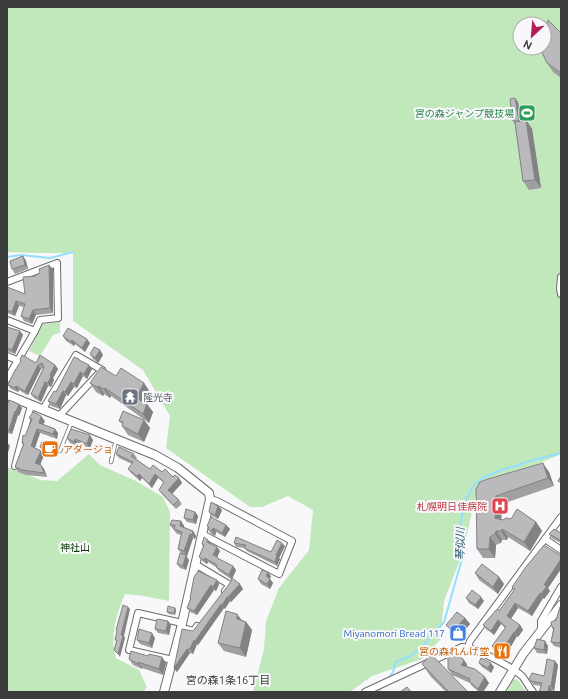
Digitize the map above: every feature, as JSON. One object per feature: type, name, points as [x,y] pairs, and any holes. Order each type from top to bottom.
[{"type":"street","points":[[7,282],[57,263],[58,318],[40,320],[7,379]]},
{"type":"street","points":[[561,277],[561,294]]},
{"type":"street","points":[[7,320],[35,331]]},
{"type":"street","points":[[43,410],[76,355],[102,370],[59,416]]},
{"type":"street","points":[[7,356],[17,360]]},
{"type":"street","points":[[7,395],[30,401],[43,410],[117,438],[155,455],[178,468],[209,493],[210,499],[182,626],[164,692]]},
{"type":"street","points":[[15,466],[30,401]]},
{"type":"street","points":[[202,534],[279,574],[292,541],[217,501],[210,499]]},
{"type":"street","points":[[468,647],[470,641],[561,517]]},
{"type":"street","points":[[545,539],[561,550]]},
{"type":"street","points":[[195,564],[230,585],[221,596]]},
{"type":"street","points":[[541,633],[541,621],[561,587]]},
{"type":"street","points":[[500,692],[523,654],[541,633],[561,605]]},
{"type":"street","points":[[173,660],[129,650],[138,613],[194,631],[203,620]]},
{"type":"street","points":[[365,692],[462,646],[468,647],[513,670],[525,680],[533,692]]},
{"type":"lane","points":[[60,451],[72,422]]},
{"type":"lane","points":[[111,462],[117,438]]},
{"type":"green space","points":[[7,7],[561,7],[561,454],[477,490],[463,552],[444,601],[440,640],[422,659],[372,676],[350,692],[253,692],[264,649],[266,621],[279,588],[309,550],[313,510],[288,496],[262,507],[250,507],[166,448],[170,416],[143,370],[73,321],[73,253],[7,252]]},
{"type":"green space","points":[[60,322],[60,333],[53,335],[40,356],[29,351],[43,324]]},
{"type":"green space","name":"神社山","points":[[89,454],[100,465],[136,481],[163,497],[170,512],[169,601],[125,594],[115,625],[113,642],[116,658],[139,670],[147,687],[143,692],[7,692],[7,467],[41,480],[57,481]]},
{"type":"green space","points":[[517,679],[527,692],[507,692],[513,680]]},
{"type":"building","points":[[552,24],[561,33],[561,73],[547,63],[544,56],[552,56]]},
{"type":"building","points":[[515,98],[519,121],[513,121],[510,99]]},
{"type":"building","points":[[526,120],[535,180],[523,181],[515,122]]},
{"type":"building","points":[[23,256],[25,265],[12,269],[10,261]]},
{"type":"building","points":[[49,265],[50,308],[33,310],[29,319],[21,316],[25,304],[16,301],[12,312],[7,310],[7,287],[25,294],[23,277],[36,276],[40,273],[39,269]]},
{"type":"building","points":[[7,327],[20,331],[12,350],[7,348]]},
{"type":"building","points":[[68,328],[87,339],[82,348],[72,340],[71,342],[63,336]]},
{"type":"building","points":[[94,347],[100,350],[95,358],[90,354]]},
{"type":"building","points":[[22,355],[36,363],[40,355],[55,365],[48,383],[45,382],[38,398],[31,394],[44,367],[42,363],[38,365],[25,391],[16,386],[15,388],[8,385],[21,361]]},
{"type":"building","points":[[74,357],[89,365],[84,374],[80,372],[74,384],[71,382],[65,392],[63,391],[56,404],[48,401],[54,391],[56,392]]},
{"type":"building","points":[[101,367],[116,376],[121,368],[144,383],[136,398],[147,404],[143,414],[105,388],[97,387],[90,383]]},
{"type":"building","points":[[9,400],[19,404],[16,412],[15,411],[9,430],[7,430],[7,406]]},
{"type":"building","points":[[123,411],[144,420],[138,434],[122,426],[123,422],[119,421]]},
{"type":"building","points":[[33,412],[41,416],[39,423],[55,429],[53,434],[37,429],[31,446],[41,451],[35,463],[41,465],[44,473],[22,470],[15,467],[24,443],[22,443],[23,435],[25,436],[32,419],[29,418]]},
{"type":"building","points":[[71,429],[90,435],[87,444],[75,439],[74,442],[67,438]]},
{"type":"building","points":[[42,442],[51,445],[50,451],[40,447]]},
{"type":"building","points":[[119,447],[134,454],[131,456],[150,469],[153,465],[162,472],[165,469],[173,477],[175,475],[179,478],[168,490],[179,500],[173,505],[159,490],[164,482],[155,474],[149,484],[139,474],[137,476],[128,469],[133,462],[116,454]]},
{"type":"building","points":[[543,463],[548,478],[496,496],[495,518],[503,520],[506,518],[511,519],[517,509],[536,522],[524,542],[502,529],[501,531],[496,531],[495,534],[490,537],[489,549],[477,549],[476,489],[480,482]]},
{"type":"building","points":[[561,476],[561,483],[558,481]]},
{"type":"building","points":[[211,502],[218,506],[215,515],[209,512]]},
{"type":"building","points":[[186,509],[195,512],[193,520],[184,518]]},
{"type":"building","points":[[211,517],[226,525],[222,533],[213,528],[212,531],[208,529],[209,527],[207,526]]},
{"type":"building","points":[[172,520],[181,521],[180,526],[193,531],[192,535],[190,534],[184,551],[178,549],[182,532],[174,529],[175,525],[170,525]]},
{"type":"building","points":[[554,529],[561,533],[561,542],[549,534]]},
{"type":"building","points":[[204,537],[208,540],[207,542],[217,547],[213,555],[233,566],[229,575],[216,567],[217,565],[205,558],[204,560],[199,557],[204,545],[202,544]]},
{"type":"building","points":[[236,537],[271,552],[277,540],[282,543],[276,555],[275,562],[244,548],[246,545],[234,543]]},
{"type":"building","points":[[544,545],[561,556],[561,559],[544,585],[547,586],[541,594],[540,593],[528,611],[515,603],[507,616],[520,625],[506,644],[508,645],[503,653],[492,646],[506,627],[498,620],[491,631],[483,625],[497,609],[499,611],[515,589],[512,587]]},
{"type":"building","points":[[180,553],[186,555],[183,566],[177,564]]},
{"type":"building","points":[[482,564],[499,577],[493,587],[475,573]]},
{"type":"building","points":[[262,570],[268,572],[266,576],[270,579],[267,584],[258,579]]},
{"type":"building","points":[[198,571],[217,580],[213,587],[211,585],[194,611],[187,608],[191,598],[194,577]]},
{"type":"building","points":[[232,578],[240,584],[227,597],[222,605],[221,604],[195,641],[194,640],[190,649],[187,649],[174,668],[182,629],[193,631],[230,583]]},
{"type":"building","points":[[472,590],[481,597],[475,605],[466,598]]},
{"type":"building","points":[[123,605],[128,607],[118,654],[114,650],[117,640],[115,640],[116,630]]},
{"type":"building","points":[[168,606],[175,608],[174,613],[167,612]]},
{"type":"building","points":[[560,607],[560,643],[551,642],[554,628],[552,627],[551,622],[556,620]]},
{"type":"building","points":[[226,611],[237,614],[237,619],[246,622],[240,648],[218,643]]},
{"type":"building","points":[[457,612],[465,618],[453,631],[446,625]]},
{"type":"building","points":[[157,619],[168,621],[166,631],[155,629]]},
{"type":"building","points":[[139,629],[152,633],[149,643],[137,640]]},
{"type":"building","points":[[537,639],[545,641],[544,650],[534,648]]},
{"type":"building","points":[[131,651],[148,656],[149,654],[162,657],[159,669],[138,662],[138,664],[129,659]]},
{"type":"building","points":[[431,654],[468,692],[449,692],[422,664]]},
{"type":"building","points":[[458,655],[464,661],[461,665],[475,669],[485,677],[478,689],[469,681],[470,679],[448,669],[448,657]]},
{"type":"building","points":[[481,658],[491,663],[488,668],[479,663]]},
{"type":"building","points":[[547,659],[555,661],[551,686],[549,686],[548,692],[539,692],[542,683],[530,681],[529,679],[532,673],[544,676]]},
{"type":"building","points":[[407,687],[411,692],[400,692]]},
{"type":"waterway","points":[[7,257],[21,255],[50,258],[73,252]]},
{"type":"waterway","name":"琴似川","points":[[388,679],[393,672],[396,662],[410,656],[423,646],[444,622],[462,559],[459,532],[464,503],[474,485],[484,477],[504,469],[561,453]]},
{"type":"waterway","name":"琴似川","points":[[378,692],[382,687]]},
{"type":"place","name":"宮の森ジャンプ競技場","points":[[527,113]]},
{"type":"place","name":"隆光寺","points":[[130,397]]},
{"type":"place","name":"アダージョ","points":[[50,449]]},
{"type":"place","name":"札幌明日佳病院","points":[[500,506]]},
{"type":"place","name":"Miyanomori Bread 117","points":[[458,633]]},
{"type":"place","name":"宮の森れんげ堂","points":[[502,651]]},
{"type":"district","name":"宮の森1条16丁目","points":[[228,680]]}]
